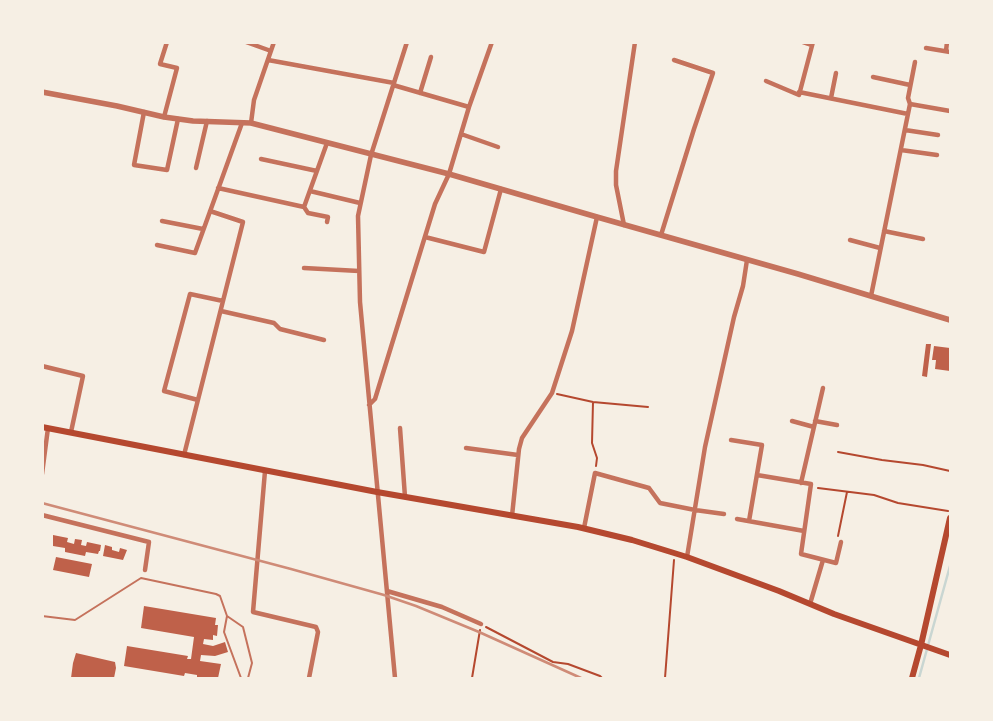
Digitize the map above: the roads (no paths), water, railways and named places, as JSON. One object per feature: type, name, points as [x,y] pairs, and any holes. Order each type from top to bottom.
[{"type":"main road","points":[[46,427],[265,471],[584,528],[632,540],[687,557],[779,591],[834,614],[950,655]]},
{"type":"main road","points":[[912,678],[950,518]]},
{"type":"street","points":[[164,117],[177,68],[160,64],[167,42]]},
{"type":"street","points":[[246,42],[271,51]]},
{"type":"street","points":[[251,123],[254,100],[274,42]]},
{"type":"street","points":[[395,678],[360,302],[358,216],[371,155],[407,42]]},
{"type":"street","points":[[369,405],[375,400],[435,204],[448,174],[492,42]]},
{"type":"street","points":[[624,225],[616,185],[616,171],[635,42]]},
{"type":"street","points":[[799,92],[812,44],[803,42]]},
{"type":"street","points":[[926,48],[948,52],[947,42]]},
{"type":"street","points":[[420,93],[431,57]]},
{"type":"street","points":[[268,60],[394,84],[469,107]]},
{"type":"street","points":[[661,235],[713,73],[674,60]]},
{"type":"street","points":[[871,296],[910,104],[908,98],[915,62]]},
{"type":"street","points":[[831,98],[836,73]]},
{"type":"street","points":[[874,77],[910,85]]},
{"type":"street","points":[[766,81],[798,95],[799,92],[908,114]]},
{"type":"street","points":[[42,92],[164,117],[251,123],[448,174],[798,274],[950,320]]},
{"type":"street","points":[[910,104],[950,112]]},
{"type":"street","points":[[144,112],[134,165],[168,170],[178,119]]},
{"type":"street","points":[[196,168],[207,121]]},
{"type":"street","points":[[157,245],[195,253],[242,123]]},
{"type":"street","points":[[905,130],[938,135]]},
{"type":"street","points":[[461,134],[498,147]]},
{"type":"street","points":[[304,207],[327,143]]},
{"type":"street","points":[[901,150],[937,155]]},
{"type":"street","points":[[261,158],[317,172]]},
{"type":"street","points":[[218,188],[304,207],[308,213],[328,217],[327,222]]},
{"type":"street","points":[[425,238],[484,252],[501,189]]},
{"type":"street","points":[[310,191],[360,203]]},
{"type":"street","points":[[184,455],[243,222],[210,211]]},
{"type":"street","points":[[512,516],[518,449],[522,438],[552,392],[572,331],[597,217]]},
{"type":"street","points":[[162,220],[203,229]]},
{"type":"street","points":[[884,231],[923,239]]},
{"type":"street","points":[[850,240],[880,248]]},
{"type":"street","points":[[687,557],[705,447],[734,317],[743,286],[747,260]]},
{"type":"street","points":[[304,268],[359,271]]},
{"type":"street","points":[[198,400],[164,391],[190,294],[223,301]]},
{"type":"street","points":[[221,310],[274,323],[280,329],[324,340]]},
{"type":"street","points":[[42,366],[83,376],[71,432]]},
{"type":"street","points":[[801,483],[823,388]]},
{"type":"street","points":[[815,420],[837,425]]},
{"type":"street","points":[[792,421],[814,427]]},
{"type":"street","points":[[42,474],[46,427]]},
{"type":"street","points":[[400,428],[405,497]]},
{"type":"street","points":[[731,440],[762,445],[749,521]]},
{"type":"street","points":[[466,448],[518,455]]},
{"type":"street","points":[[265,471],[253,612],[316,627],[318,632],[309,678]]},
{"type":"street","points":[[584,528],[595,473],[649,488],[660,503],[724,514]]},
{"type":"street","points":[[757,474],[811,484],[801,554],[836,563],[840,542]]},
{"type":"street","points":[[42,515],[149,542],[144,570]]},
{"type":"street","points":[[737,519],[804,531]]},
{"type":"street","points":[[810,604],[823,560]]},
{"type":"street","points":[[387,591],[442,607],[481,624]]},
{"type":"lane","points":[[42,616],[75,620],[141,578],[216,594],[220,596],[227,616],[224,632],[241,678]]},
{"type":"lane","points":[[227,616],[242,627],[252,663],[248,678]]},
{"type":"waterway","points":[[919,678],[950,566]]},
{"type":"railway","points":[[42,503],[384,595],[479,632],[581,678]]}]
